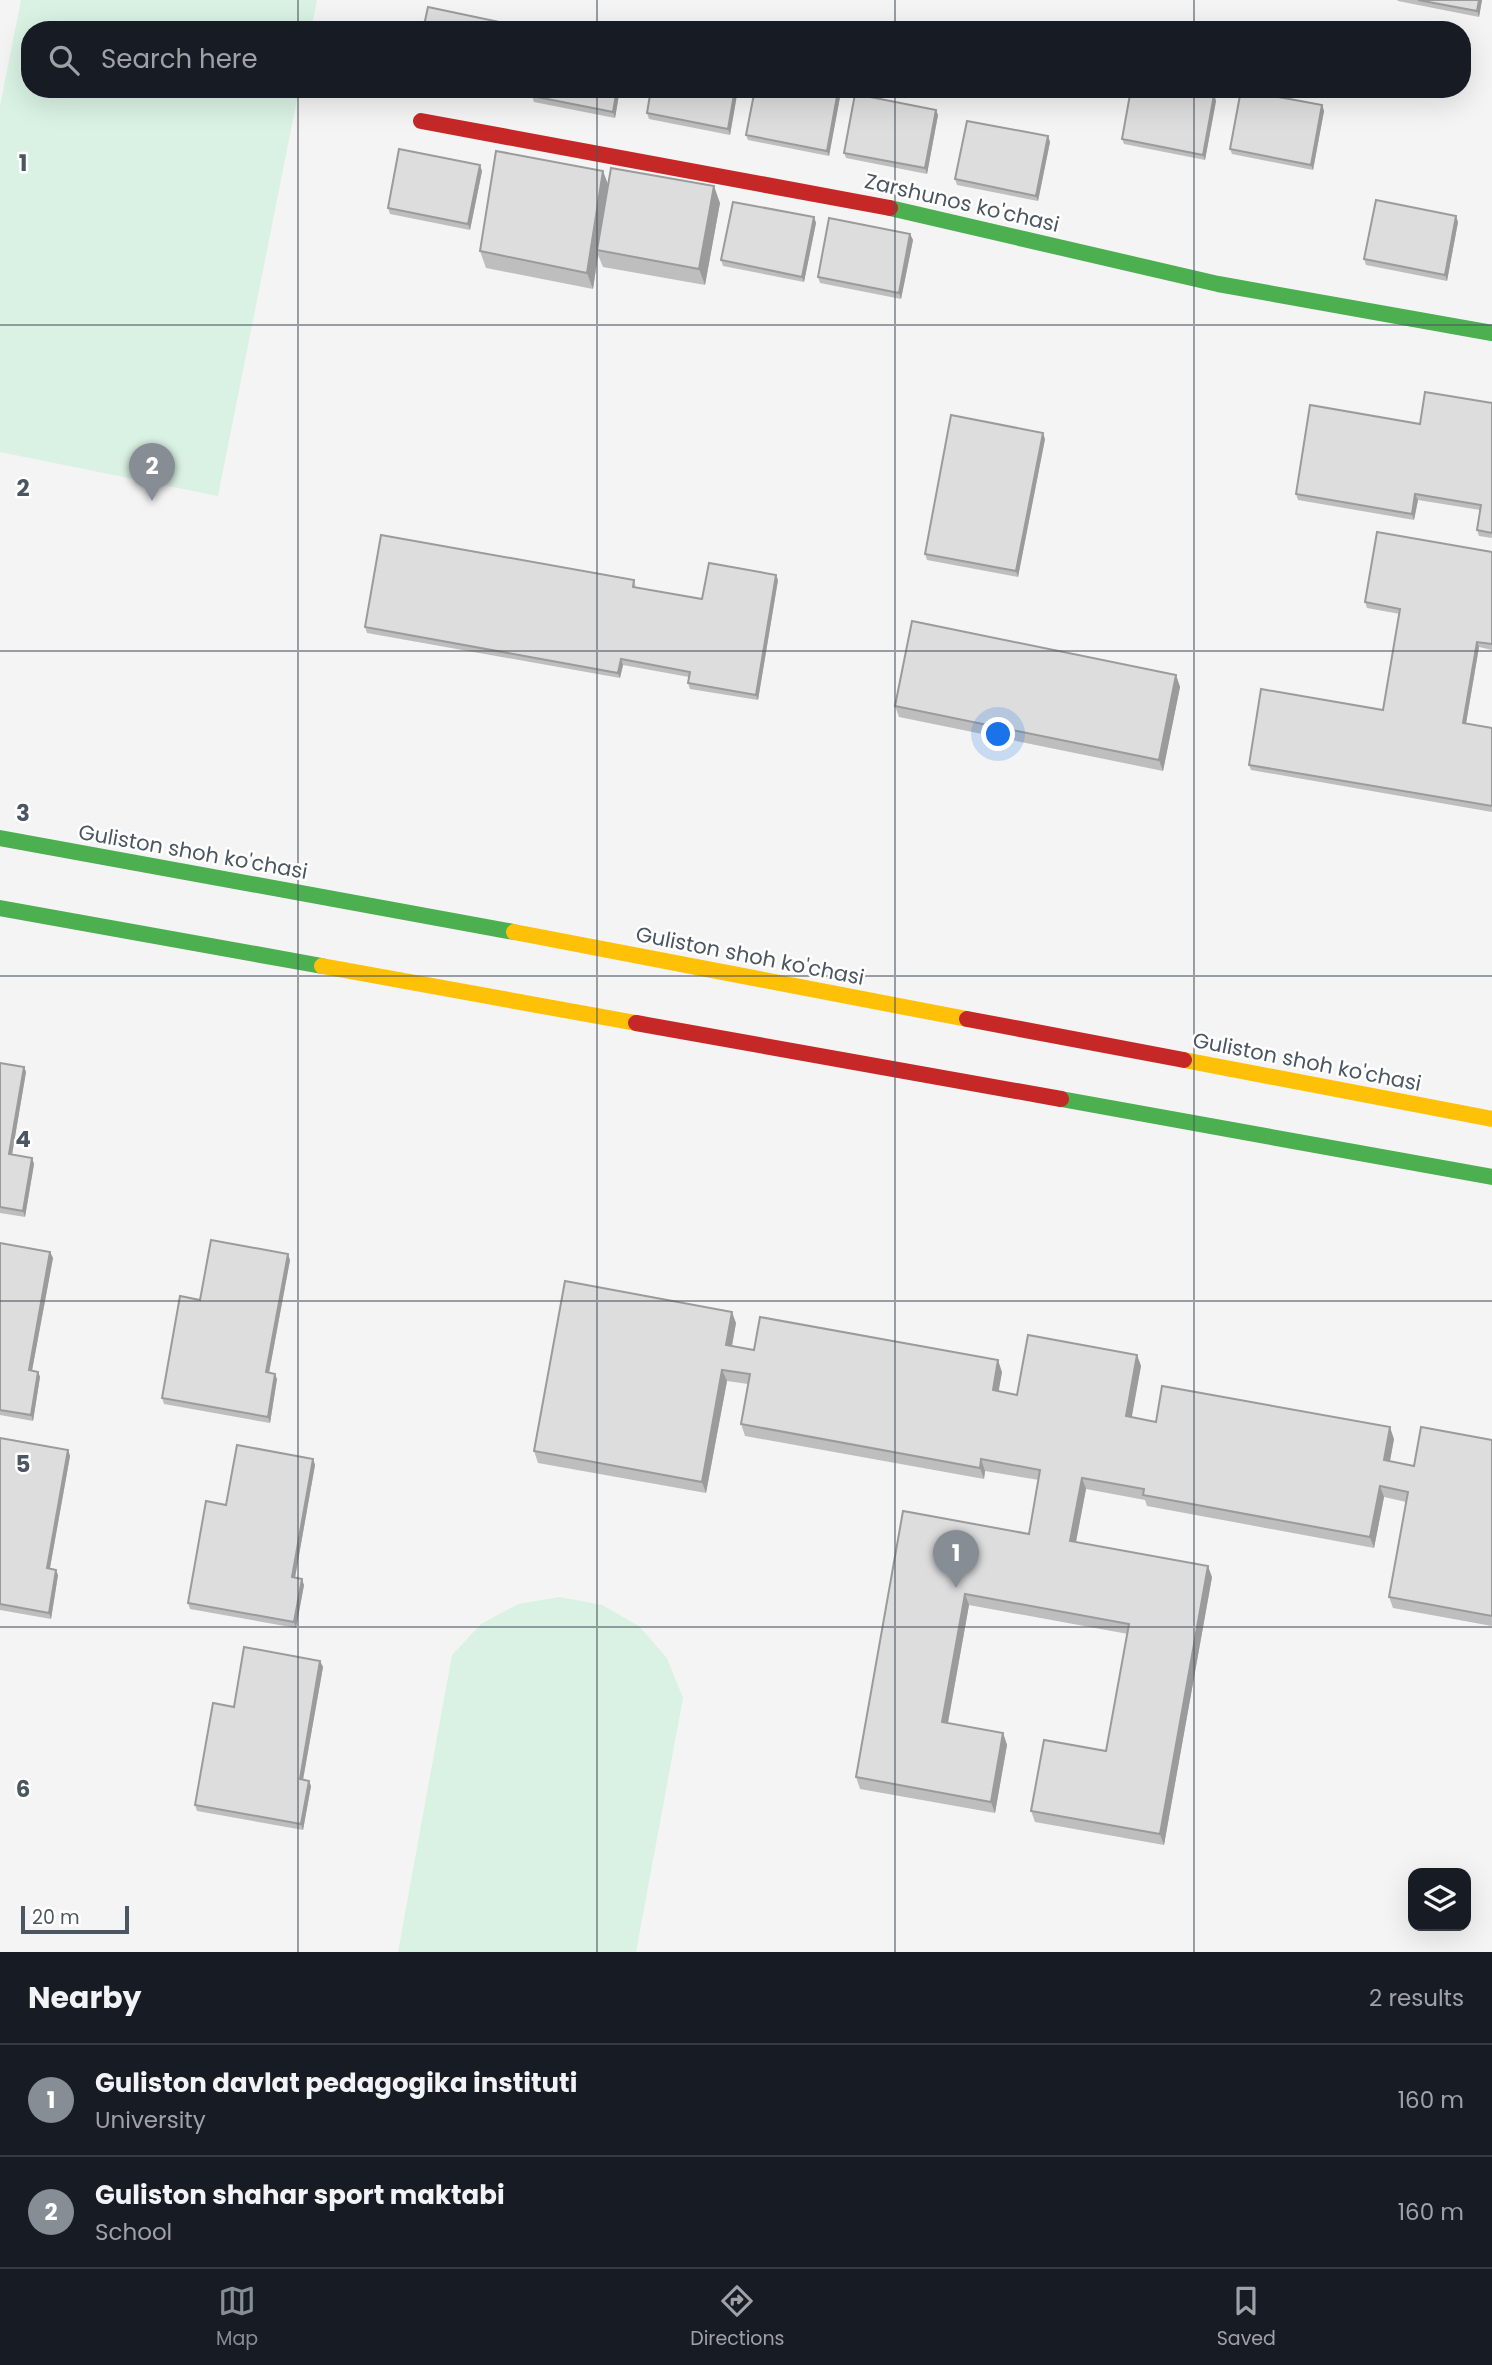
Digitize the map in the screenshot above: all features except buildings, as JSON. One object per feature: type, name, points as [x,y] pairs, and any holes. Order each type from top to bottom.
[{"type":"main road","name":"Zarshunos ko'chasi","points":[[421,121],[858,201],[1218,284],[1492,333]]},
{"type":"main road","name":"Guliston shoh ko'chasi","points":[[0,838],[562,941],[1492,1119]]},
{"type":"main road","points":[[0,908],[1492,1177]]},
{"type":"green space","points":[[21,0],[317,0],[313,21],[21,21],[21,98],[297,98],[218,496],[0,452],[0,106]]},
{"type":"green space","points":[[560,1597],[602,1605],[639,1626],[667,1658],[683,1698],[636,1952],[398,1952],[452,1655],[481,1624],[518,1604]]},
{"type":"traffic: fast","points":[[890,208],[1218,284],[1492,333]]},
{"type":"traffic: fast","points":[[0,838],[514,932]]},
{"type":"traffic: fast","points":[[0,908],[322,966]]},
{"type":"traffic: fast","points":[[1061,1099],[1492,1177]]},
{"type":"traffic: slow","points":[[514,932],[967,1019]]},
{"type":"traffic: slow","points":[[322,966],[636,1023]]},
{"type":"traffic: slow","points":[[1184,1060],[1492,1119]]},
{"type":"traffic: jam","points":[[421,121],[890,208]]},
{"type":"traffic: jam","points":[[967,1019],[1184,1060]]},
{"type":"traffic: jam","points":[[636,1023],[1061,1099]]},
{"type":"place","name":"Guliston shahar sport maktabi","points":[[152,501]]},
{"type":"place","name":"Guliston davlat pedagogika instituti","points":[[956,1588]]}]
